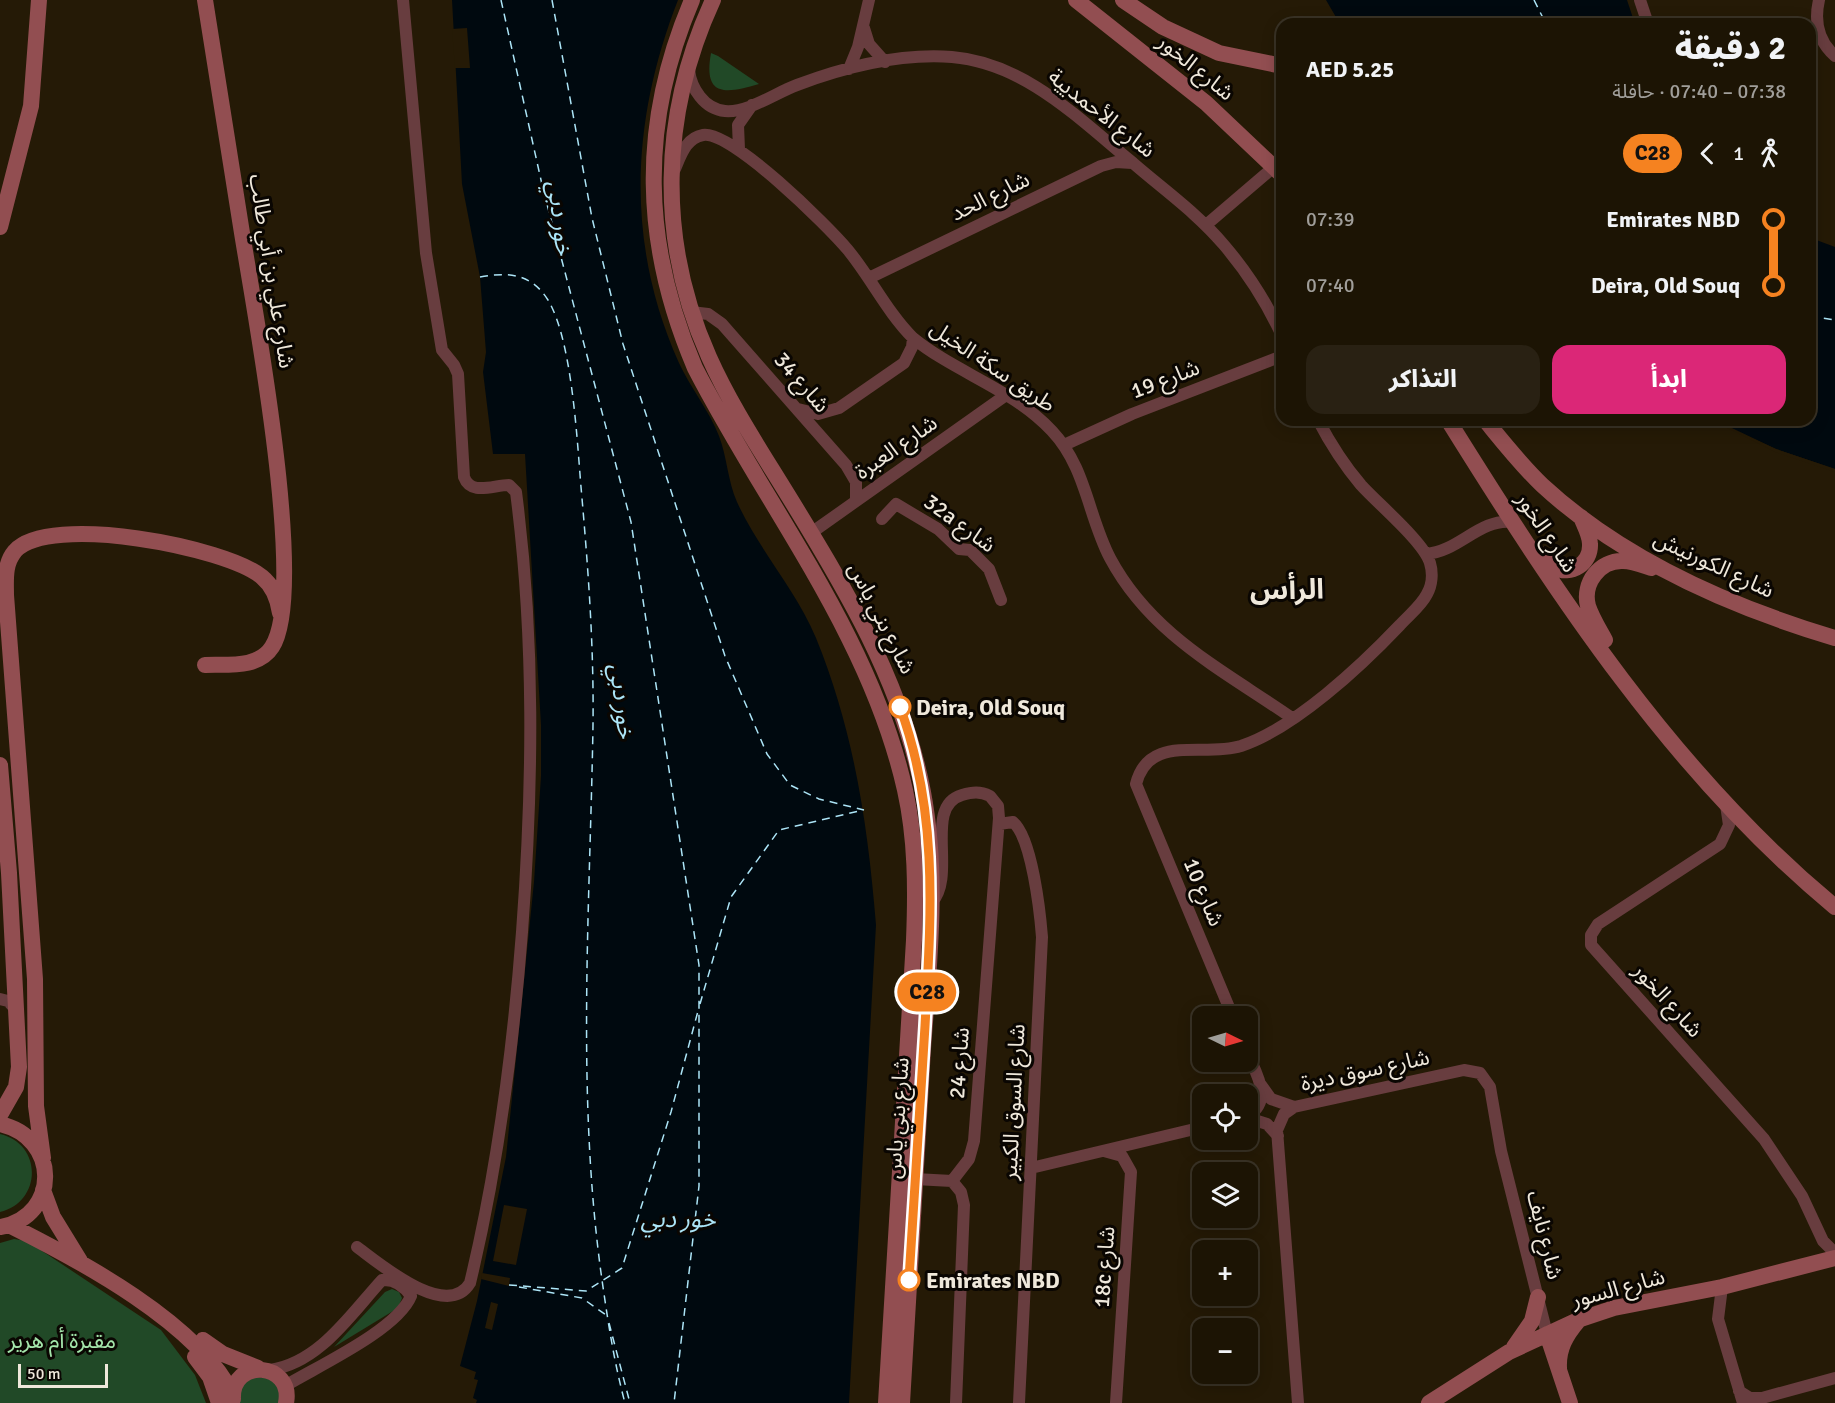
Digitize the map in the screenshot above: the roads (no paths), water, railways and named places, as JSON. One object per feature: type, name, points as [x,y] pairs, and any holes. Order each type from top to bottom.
[{"type":"main road","points":[[0,227],[31,106],[39,0]]},
{"type":"main road","name":"شارع علي بن أبي طالب","points":[[205,0],[267,384],[283,551],[280,613],[275,642],[262,658],[248,663],[205,665]]},
{"type":"main road","name":"شارع بني ياس","points":[[692,0],[667,67],[658,110],[653,154],[653,198],[666,286],[678,328],[695,368],[846,631],[881,709],[905,792],[913,846],[914,940],[886,1403]]},
{"type":"main road","name":"شارع بني ياس","points":[[712,0],[690,57],[675,116],[671,178],[676,252],[692,312],[722,383],[811,533],[878,654],[903,713],[918,767],[931,851],[932,902],[902,1403]]},
{"type":"main road","name":"شارع الخور","points":[[1076,0],[1214,110],[1276,168]]},
{"type":"main road","points":[[1123,0],[1163,27],[1200,45],[1233,57],[1276,65]]},
{"type":"main road","name":"شارع الخور","points":[[1452,426],[1516,527],[1666,734],[1726,805],[1790,868],[1835,907]]},
{"type":"main road","points":[[1490,426],[1524,467],[1581,517],[1591,547],[1584,562],[1570,570],[1554,567],[1516,527]]},
{"type":"main road","name":"شارع الكورنيش","points":[[1581,517],[1632,550],[1686,579],[1767,615],[1835,638]]},
{"type":"main road","points":[[3,1227],[27,1215],[43,1190],[45,1176],[36,1106],[34,967],[6,596],[8,564],[15,551],[26,543],[62,535],[87,534],[182,547],[245,568],[267,582],[277,597],[280,613]]},
{"type":"main road","points":[[245,568],[264,568],[276,561],[283,551]]},
{"type":"main road","points":[[1622,675],[1588,605],[1589,583],[1594,574],[1602,566],[1623,561],[1686,579]]},
{"type":"main road","points":[[881,709],[893,723],[908,772],[916,772],[918,767]]},
{"type":"main road","points":[[0,765],[4,854],[18,1012],[18,1077],[12,1097],[0,1115]]},
{"type":"main road","points":[[913,846],[916,835],[921,834],[926,837],[931,851]]},
{"type":"main road","points":[[0,1124],[15,1128],[27,1136],[43,1158]]},
{"type":"main road","points":[[43,1190],[53,1217],[80,1261]]},
{"type":"main road","points":[[3,1227],[80,1261],[168,1321],[213,1362],[228,1400]]},
{"type":"main road","name":"شارع السور","points":[[1430,1403],[1509,1352],[1578,1320],[1628,1305],[1722,1287],[1835,1257]]},
{"type":"main road","points":[[1509,1352],[1529,1327],[1538,1297]]},
{"type":"main road","points":[[1560,1371],[1558,1356],[1563,1343],[1578,1320]]},
{"type":"main road","points":[[168,1321],[190,1331],[223,1354],[264,1369],[286,1398]]},
{"type":"main road","name":"شارع نايف","points":[[1547,1334],[1570,1403]]},
{"type":"main road","points":[[228,1400],[241,1376],[264,1369]]},
{"type":"street","points":[[357,1246],[415,1288],[450,1296],[462,1293],[470,1282],[496,1160],[506,1094],[519,965],[531,768],[530,663],[516,492],[509,485],[475,488],[469,486],[464,477],[458,374],[442,350],[426,253],[403,0]]},
{"type":"street","points":[[849,69],[869,0]]},
{"type":"street","points":[[1640,0],[1646,18]]},
{"type":"street","points":[[1819,0],[1816,20],[1835,56]]},
{"type":"street","points":[[863,26],[869,44],[885,62]]},
{"type":"street","name":"شارع الأحمديية","points":[[690,57],[692,86],[711,107],[725,111],[753,105],[801,84],[849,69],[885,62],[919,57],[954,57],[1003,70],[1062,104],[1206,225],[1238,262],[1265,302],[1276,324]]},
{"type":"street","points":[[739,149],[738,125],[753,105]]},
{"type":"street","name":"طريق سكة الخيل","points":[[671,178],[687,144],[701,135],[718,138],[739,149],[827,227],[869,278],[896,319],[913,338],[1039,418],[1064,445],[1085,484],[1109,556],[1138,602],[1171,636],[1292,718]]},
{"type":"street","name":"شارع الحد","points":[[869,278],[1101,166],[1116,162],[1132,163]]},
{"type":"street","points":[[1206,225],[1276,173]]},
{"type":"street","name":"شارع 34","points":[[692,312],[708,314],[716,318],[797,408],[853,473],[856,482],[856,501]]},
{"type":"street","points":[[797,408],[818,414],[839,408],[904,363],[912,347],[913,338]]},
{"type":"street","name":"شارع 19","points":[[1064,445],[1132,414],[1276,359]]},
{"type":"street","name":"شارع العبرة","points":[[811,533],[1006,395]]},
{"type":"street","points":[[1321,426],[1333,447],[1360,484],[1426,554],[1432,573]]},
{"type":"street","points":[[1486,526],[1497,499]]},
{"type":"street","name":"32a شارع","points":[[882,519],[896,504],[939,529],[959,549],[969,550],[989,569],[1001,600]]},
{"type":"street","points":[[1426,554],[1444,551],[1486,526],[1501,521],[1516,527]]},
{"type":"street","points":[[1292,718],[1337,684],[1389,637],[1421,603],[1427,594],[1432,573],[1444,551]]},
{"type":"street","name":"شارع 10","points":[[1228,1006],[1136,784],[1138,773],[1152,756],[1172,751],[1204,752],[1234,748],[1264,736],[1292,718]]},
{"type":"street","name":"شارع 24","points":[[932,902],[938,896],[942,882],[943,820],[950,800],[971,792],[990,796],[998,806],[999,824],[974,1141],[969,1159],[952,1181]]},
{"type":"street","name":"شارع الخور","points":[[1726,805],[1729,825],[1720,844],[1598,924],[1592,932],[1591,945],[1764,1139],[1802,1196],[1822,1242],[1835,1253]]},
{"type":"street","name":"شارع السوق الكبير","points":[[999,824],[1013,822],[1019,831],[1035,879],[1040,908],[1041,966],[1019,1403]]},
{"type":"street","points":[[0,999],[8,1001],[18,1012]]},
{"type":"street","name":"شارع سوق ديرة","points":[[1261,1085],[1271,1099],[1294,1107],[1464,1071],[1475,1071],[1484,1076]]},
{"type":"street","points":[[1256,1072],[1261,1085],[1258,1106]]},
{"type":"street","name":"شارع نايف","points":[[1484,1076],[1491,1091],[1501,1151],[1547,1334]]},
{"type":"street","points":[[1294,1107],[1281,1119],[1278,1136],[1298,1403]]},
{"type":"street","points":[[1258,1121],[1267,1124],[1278,1136]]},
{"type":"street","points":[[1031,1168],[1192,1130]]},
{"type":"street","name":"18c شارع","points":[[1104,1151],[1122,1156],[1131,1172],[1116,1403]]},
{"type":"street","points":[[915,1179],[952,1181],[961,1192],[964,1205],[956,1403]]},
{"type":"street","points":[[264,1369],[289,1366],[315,1351],[382,1280],[394,1281],[408,1292],[411,1296],[408,1304],[393,1320],[286,1398]]},
{"type":"street","points":[[1722,1287],[1718,1319],[1741,1397],[1762,1398],[1835,1378]]},
{"type":"water","name":"خور دبي","points":[[452,0],[678,0],[662,45],[643,136],[641,182],[643,227],[649,273],[662,318],[679,363],[719,436],[737,502],[808,620],[816,638],[850,744],[869,851],[876,925],[849,1403],[476,1403],[477,1400],[473,1398],[478,1380],[474,1379],[476,1372],[460,1366],[477,1301],[506,1157],[534,882],[541,776],[541,725],[525,454],[493,454],[483,372],[486,352],[480,277],[462,184]]},
{"type":"water","points":[[1326,0],[1627,0],[1633,18],[1336,18]]},
{"type":"water","points":[[1816,240],[1835,247],[1835,469],[1776,449],[1728,426],[1816,426]]},
{"type":"place","name":"Deira, Old Souq","points":[[900,707]]},
{"type":"place","name":"Emirates NBD","points":[[909,1280]]},
{"type":"district","name":"الرأس","points":[[1287,590]]},
{"type":"park label","name":"مقبرة أم هرير","points":[[62,1340]]}]
